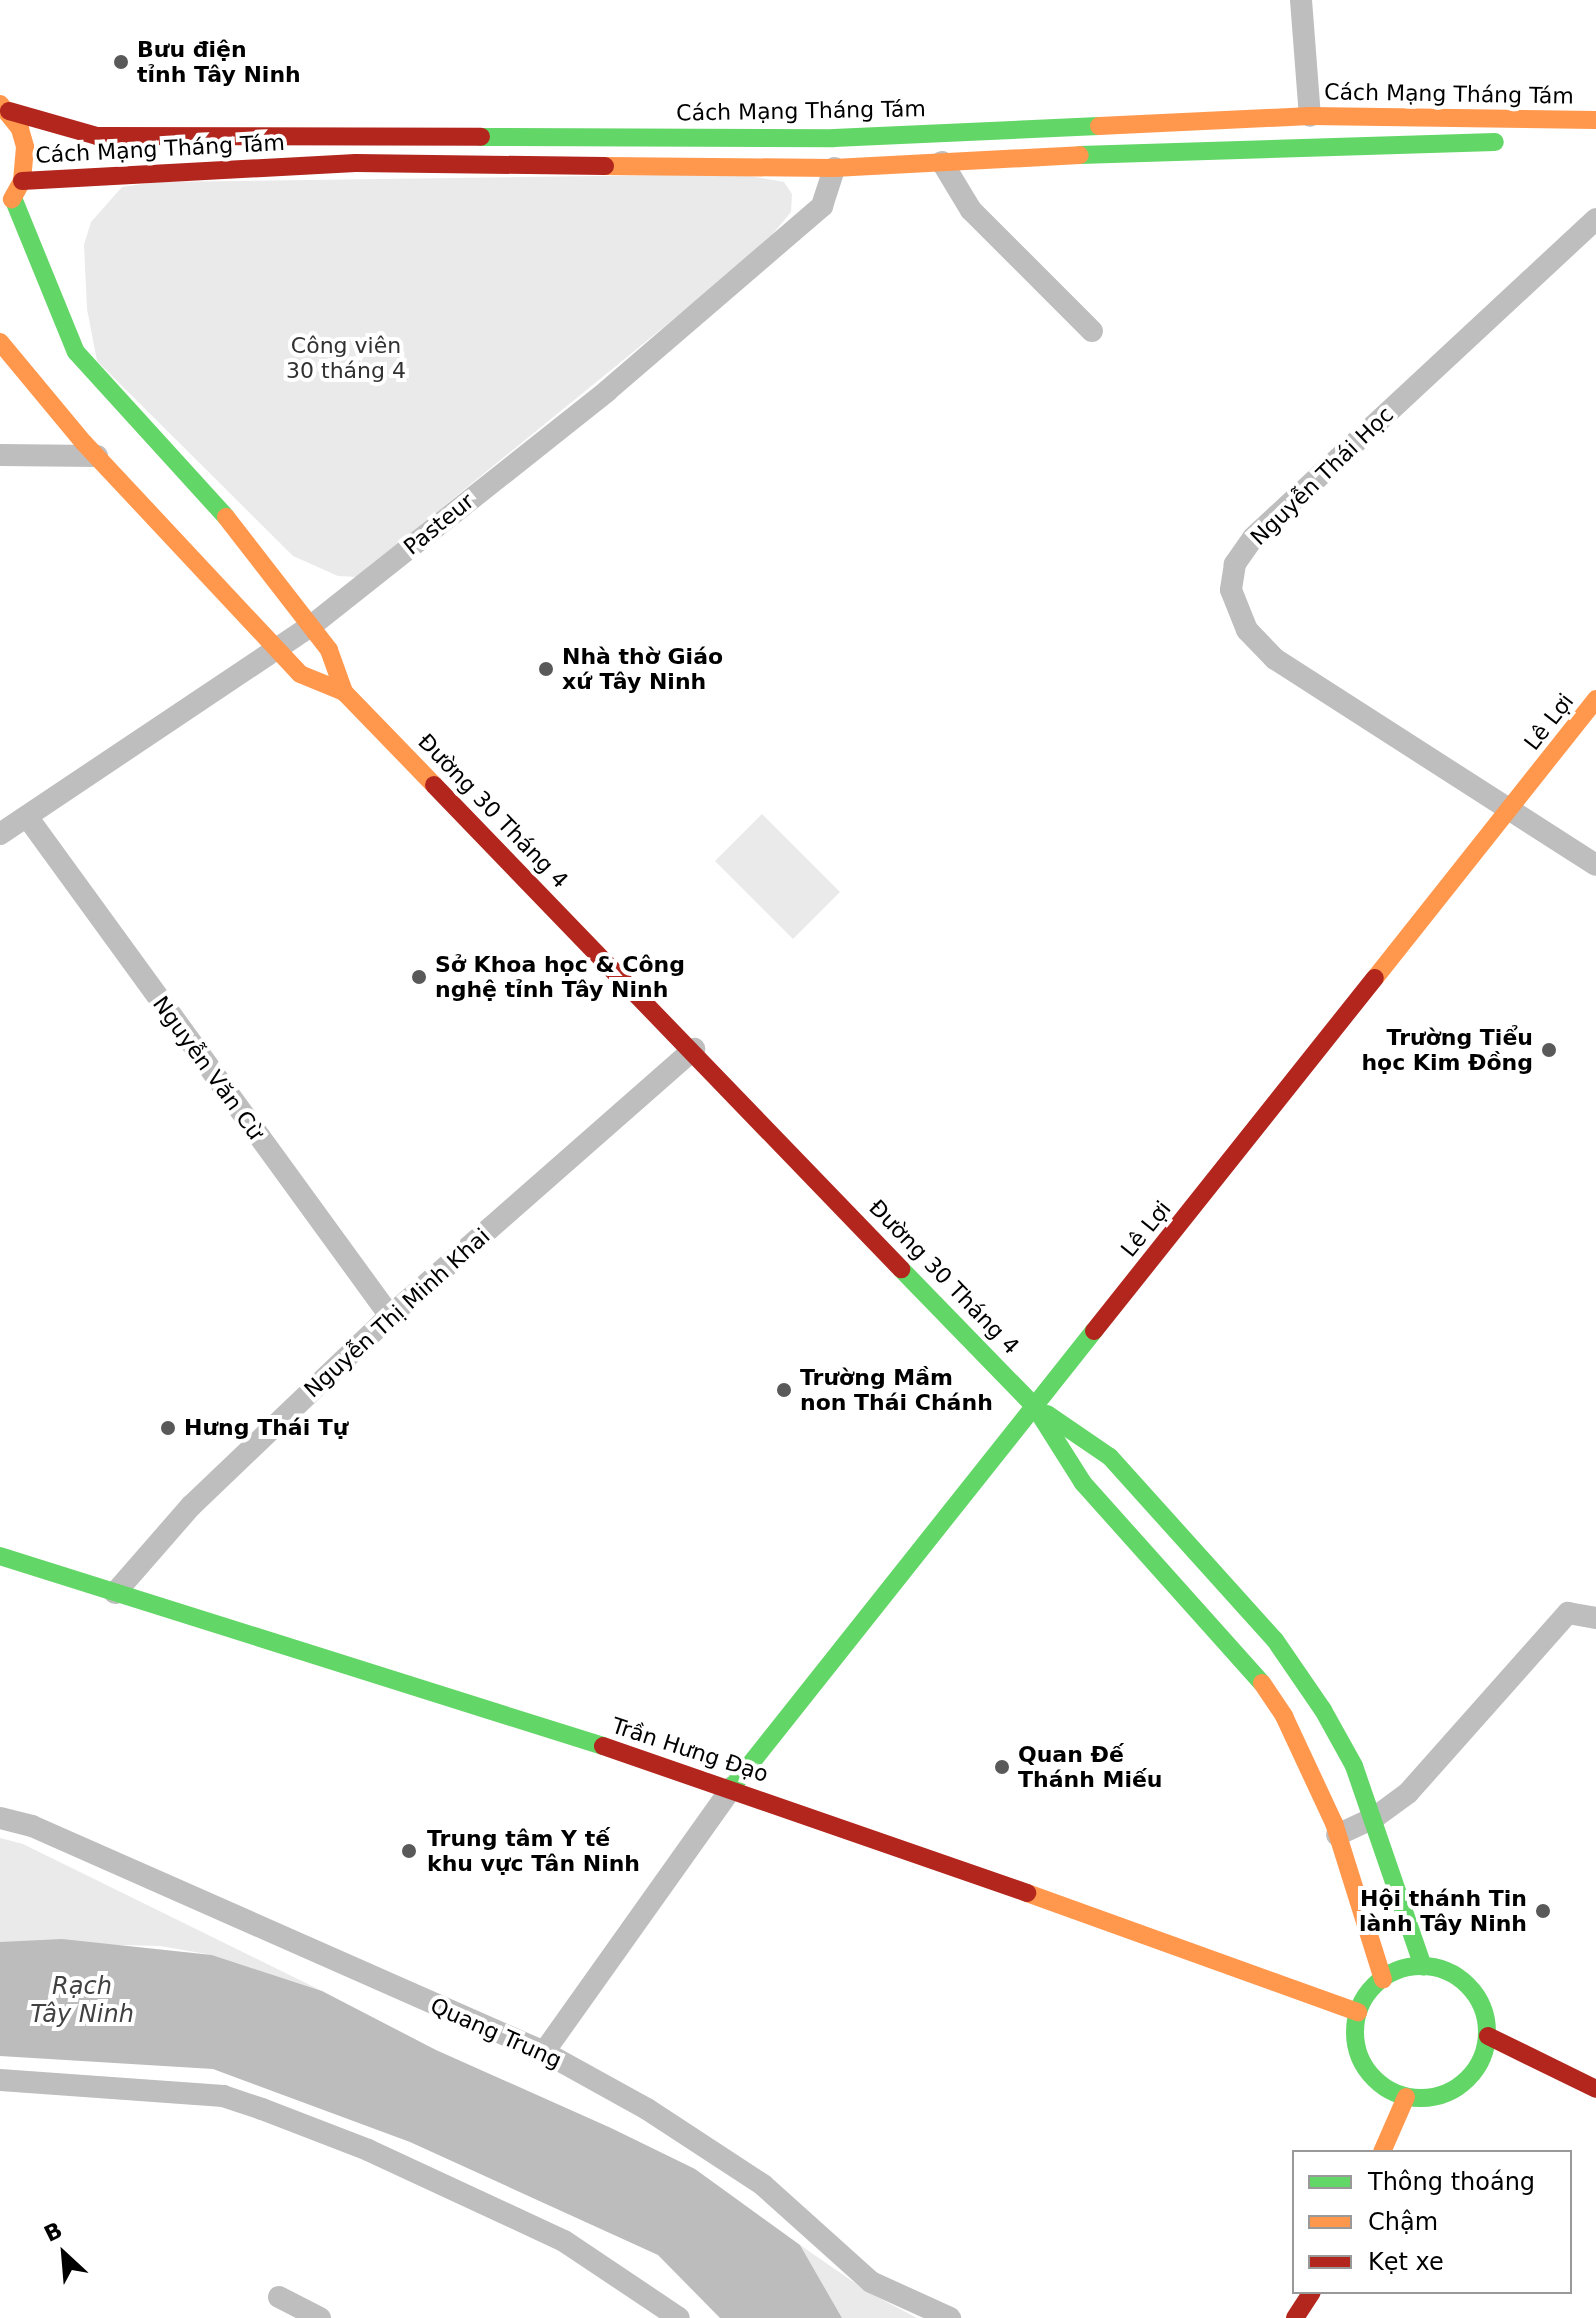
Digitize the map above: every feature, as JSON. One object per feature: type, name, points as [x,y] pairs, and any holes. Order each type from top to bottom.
[{"type":"main road","name":"Cách Mạng Tháng Tám","points":[[4,108],[97,136],[834,138],[1310,116],[1596,120]]},
{"type":"main road","points":[[0,212],[18,189],[25,147],[4,108]]},
{"type":"main road","points":[[1206,121],[1208,150]]},
{"type":"main road","points":[[940,133],[942,162]]},
{"type":"main road","points":[[834,138],[834,168]]},
{"type":"main road","name":"Cách Mạng Tháng Tám","points":[[18,189],[356,163],[834,168],[1208,150],[1512,142]]},
{"type":"main road","name":"Đường 30 Tháng 4","points":[[18,189],[76,352],[199,483],[334,658],[344,692]]},
{"type":"main road","name":"Đường 30 Tháng 4","points":[[0,342],[97,456],[300,674],[344,692],[694,1049],[1035,1407],[1083,1483],[1262,1683],[1310,1764],[1337,1835],[1383,1979]]},
{"type":"main road","name":"Lê Lợi","points":[[732,1787],[1596,699]]},
{"type":"main road","points":[[1035,1407],[1110,1457],[1275,1640],[1323,1710],[1354,1766],[1423,1966]]},
{"type":"main road","name":"Trần Hưng Đạo","points":[[0,1556],[732,1787],[1358,2012]]},
{"type":"main road","points":[[1423,1966],[1450,1972],[1467,1983],[1479,1998],[1488,2036],[1475,2071],[1462,2085],[1425,2099],[1406,2097],[1386,2089],[1359,2055],[1358,2012],[1383,1979],[1423,1966]]},
{"type":"main road","points":[[1488,2036],[1596,2089]]},
{"type":"main road","points":[[1383,2150],[1406,2097]]},
{"type":"main road","points":[[1295,2318],[1311,2294]]},
{"type":"street","points":[[1301,0],[1310,116]]},
{"type":"street","points":[[942,162],[971,210],[1092,331]]},
{"type":"street","name":"Pasteur","points":[[0,834],[278,651],[607,391],[822,206],[834,168]]},
{"type":"street","name":"Nguyễn Thái Học","points":[[1596,219],[1253,538],[1235,564],[1231,590],[1236,612],[1265,651],[1513,807],[1596,865]]},
{"type":"street","points":[[0,455],[97,456]]},
{"type":"street","name":"Nguyễn Văn Cừ","points":[[28,818],[390,1316]]},
{"type":"street","name":"Nguyễn Thị Minh Khai","points":[[115,1593],[191,1506],[390,1316],[694,1049]]},
{"type":"street","points":[[1337,1835],[1374,1818],[1408,1793],[1568,1613],[1596,1618]]},
{"type":"street","points":[[544,2052],[732,1787]]},
{"type":"street","name":"Quang Trung","points":[[0,1818],[32,1826],[544,2052],[647,2109],[763,2185],[871,2282],[950,2318]]},
{"type":"street","points":[[0,2080],[223,2096],[262,2109],[368,2150],[564,2241],[679,2318]]},
{"type":"street","points":[[279,2297],[320,2318]]},
{"type":"green space","name":"Công viên 30 tháng 4","points":[[739,174],[784,182],[792,194],[791,212],[762,247],[357,577],[338,576],[293,556],[97,361],[87,309],[84,245],[91,222],[122,187],[156,182]]},
{"type":"green space","points":[[762,814],[840,892],[793,939],[715,861]]},
{"type":"green space","points":[[0,1838],[23,1844],[322,1991],[212,1955],[160,1946],[0,1942]]},
{"type":"green space","points":[[800,2245],[868,2292],[917,2318],[842,2318]]},
{"type":"water","name":"Rạch Tây Ninh","points":[[62,1939],[212,1955],[322,1991],[436,2050],[611,2128],[695,2169],[800,2245],[842,2318],[720,2318],[658,2255],[410,2142],[213,2069],[0,2056],[0,1942]]},
{"type":"traffic: fast","points":[[481,137],[834,138],[1099,126]]},
{"type":"traffic: fast","points":[[1080,155],[1495,142]]},
{"type":"traffic: fast","points":[[13,198],[76,352],[226,517]]},
{"type":"traffic: fast","points":[[901,1269],[1035,1407],[1083,1483],[1262,1683]]},
{"type":"traffic: fast","points":[[732,1787],[1094,1331]]},
{"type":"traffic: fast","points":[[1047,1414],[1110,1457],[1275,1640],[1323,1710],[1354,1766],[1423,1966]]},
{"type":"traffic: fast","points":[[0,1556],[603,1746]]},
{"type":"traffic: fast","points":[[1421,1966],[1446,1971],[1468,1985],[1482,2007],[1487,2032],[1482,2057],[1468,2079],[1446,2093],[1421,2098],[1396,2093],[1374,2079],[1360,2057],[1355,2032],[1360,2007],[1374,1985],[1396,1971],[1421,1966]]},
{"type":"traffic: slow","points":[[0,104],[20,129],[25,147],[22,181],[12,199]]},
{"type":"traffic: slow","points":[[1099,126],[1310,116],[1596,120]]},
{"type":"traffic: slow","points":[[605,166],[834,168],[1080,155]]},
{"type":"traffic: slow","points":[[0,342],[84,443],[300,674],[344,692],[434,785]]},
{"type":"traffic: slow","points":[[226,517],[329,650],[344,692]]},
{"type":"traffic: slow","points":[[1375,978],[1596,699]]},
{"type":"traffic: slow","points":[[1262,1683],[1284,1716],[1334,1823],[1383,1979]]},
{"type":"traffic: slow","points":[[1027,1893],[1358,2012]]},
{"type":"traffic: slow","points":[[1383,2150],[1406,2097]]},
{"type":"traffic: jam","points":[[9,111],[97,136],[481,137]]},
{"type":"traffic: jam","points":[[22,181],[356,163],[605,166]]},
{"type":"traffic: jam","points":[[434,785],[901,1269]]},
{"type":"traffic: jam","points":[[1094,1331],[1375,978]]},
{"type":"traffic: jam","points":[[603,1746],[1027,1893]]},
{"type":"traffic: jam","points":[[1488,2036],[1596,2089]]},
{"type":"traffic: jam","points":[[1295,2318],[1311,2294]]},
{"type":"place","name":"Bưu điện tỉnh Tây Ninh","points":[[121,62]]},
{"type":"place","name":"Nhà thờ Giáo xứ Tây Ninh","points":[[546,669]]},
{"type":"place","name":"Sở Khoa học & Công nghệ tỉnh Tây Ninh","points":[[419,977]]},
{"type":"place","name":"Trường Tiểu học Kim Đồng","points":[[1549,1050]]},
{"type":"place","name":"Trường Mầm non Thái Chánh","points":[[784,1390]]},
{"type":"place","name":"Hưng Thái Tự","points":[[168,1428]]},
{"type":"place","name":"Quan Đế Thánh Miếu","points":[[1002,1767]]},
{"type":"place","name":"Trung tâm Y tế khu vực Tân Ninh","points":[[409,1851]]},
{"type":"place","name":"Hội thánh Tin lành Tây Ninh","points":[[1543,1911]]}]
